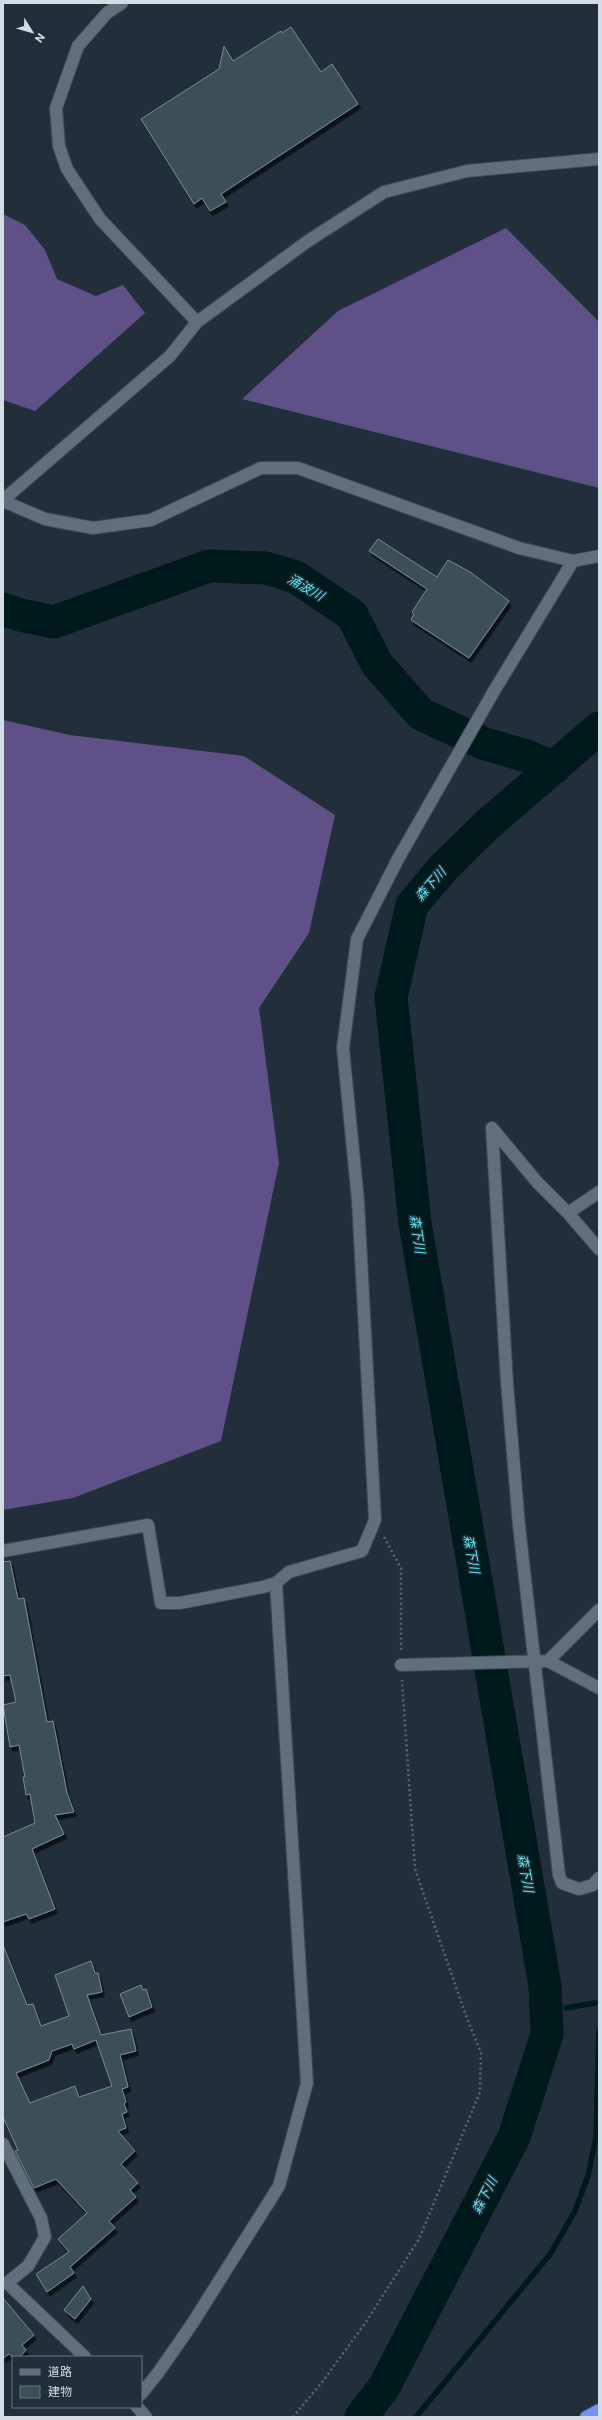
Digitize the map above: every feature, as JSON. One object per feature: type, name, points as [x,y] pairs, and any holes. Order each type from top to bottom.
[{"type":"highway","points":[[586,2417],[599,2410]]},
{"type":"street","points":[[122,3],[107,14],[78,46],[56,108],[59,146],[67,169],[100,218],[197,322]]},
{"type":"street","points":[[599,159],[467,171],[384,192],[308,241],[197,322],[170,356],[3,501],[45,519],[93,528],[151,520],[261,468],[298,468],[519,548],[573,562],[599,556]]},
{"type":"street","points":[[3,1551],[148,1525],[161,1603],[180,1603],[276,1583],[289,1572],[362,1551],[375,1520],[358,1201],[343,1048],[357,939],[398,859],[454,760],[573,562]]},
{"type":"street","points":[[599,1249],[568,1213],[537,1182],[492,1128],[507,1383],[529,1660],[562,1883],[579,1889],[592,1884],[599,1878]]},
{"type":"street","points":[[568,1213],[599,1192]]},
{"type":"street","points":[[142,2393],[158,2373],[192,2324],[279,2186],[307,2083],[276,1583]]},
{"type":"street","points":[[548,1661],[599,1610]]},
{"type":"street","points":[[407,1665],[529,1660],[548,1661],[599,1688]]},
{"type":"street","points":[[3,2144],[41,2218],[45,2237],[28,2266],[5,2283],[84,2356]]},
{"type":"street","points":[[138,2408],[146,2417]]},
{"type":"path","points":[[293,2417],[323,2381],[366,2322],[419,2239],[480,2092],[481,2053],[465,2013],[415,1869],[407,1665],[401,1568],[375,1520]]},
{"type":"shaded area","points":[[3,214],[25,225],[45,250],[57,279],[96,296],[123,285],[145,313],[35,411],[3,400]]},
{"type":"shaded area","points":[[506,228],[599,322],[599,488],[242,399],[338,311]]},
{"type":"shaded area","points":[[3,720],[70,735],[244,756],[335,815],[309,933],[259,1008],[279,1163],[221,1441],[73,1498],[3,1510]]},
{"type":"building","points":[[291,27],[321,72],[332,64],[358,104],[221,194],[226,202],[210,211],[202,198],[194,204],[141,119],[219,69],[224,46],[233,61],[281,31],[282,33]]},
{"type":"building","points":[[378,539],[437,577],[448,560],[470,572],[509,601],[469,658],[411,620],[414,614],[412,612],[427,589],[369,551]]},
{"type":"building","points":[[10,1561],[18,1599],[24,1598],[47,1722],[53,1721],[67,1793],[74,1812],[55,1815],[64,1834],[32,1849],[55,1909],[29,1919],[26,1914],[3,1922],[3,1837],[35,1823],[30,1794],[26,1795],[23,1777],[25,1777],[19,1745],[10,1747],[3,1705],[16,1702],[10,1675],[3,1676],[3,1562]]},
{"type":"building","points":[[3,1945],[27,2005],[33,2004],[41,2026],[69,2016],[55,1975],[91,1961],[95,1973],[98,1973],[102,1992],[87,1995],[101,2035],[131,2029],[136,2051],[120,2055],[128,2087],[122,2089],[126,2102],[124,2104],[127,2112],[122,2114],[126,2128],[118,2131],[135,2151],[121,2164],[138,2183],[130,2190],[136,2197],[109,2221],[115,2228],[70,2267],[74,2273],[47,2292],[36,2274],[69,2252],[58,2239],[87,2213],[56,2179],[34,2188],[15,2151],[18,2150],[3,2117]],"holes":[[[96,2040],[112,2086],[79,2097],[75,2086],[30,2103],[16,2073],[49,2060],[52,2051],[72,2044],[74,2049]]]},
{"type":"building","points":[[141,1985],[143,1990],[146,1989],[152,2007],[129,2017],[120,1994]]},
{"type":"building","points":[[83,2286],[91,2299],[75,2319],[64,2310]]},
{"type":"building","points":[[3,2298],[34,2335],[22,2345],[26,2350],[21,2356],[12,2357],[9,2354],[3,2358]]},
{"type":"waterway","name":"涌波川","points":[[3,609],[20,615],[54,622],[209,566],[266,568],[296,577],[352,615],[377,664],[421,714],[485,744],[527,756],[554,768]]},
{"type":"waterway","name":"森下川","points":[[361,2417],[384,2387],[514,2137],[547,2034],[545,1986],[415,1223],[391,997],[412,905],[444,867],[487,825],[599,728]]},
{"type":"waterway","points":[[566,2008],[595,2003]]},
{"type":"waterway","points":[[416,2417],[551,2253],[575,2211],[588,2176],[596,2137],[599,2031]]}]
